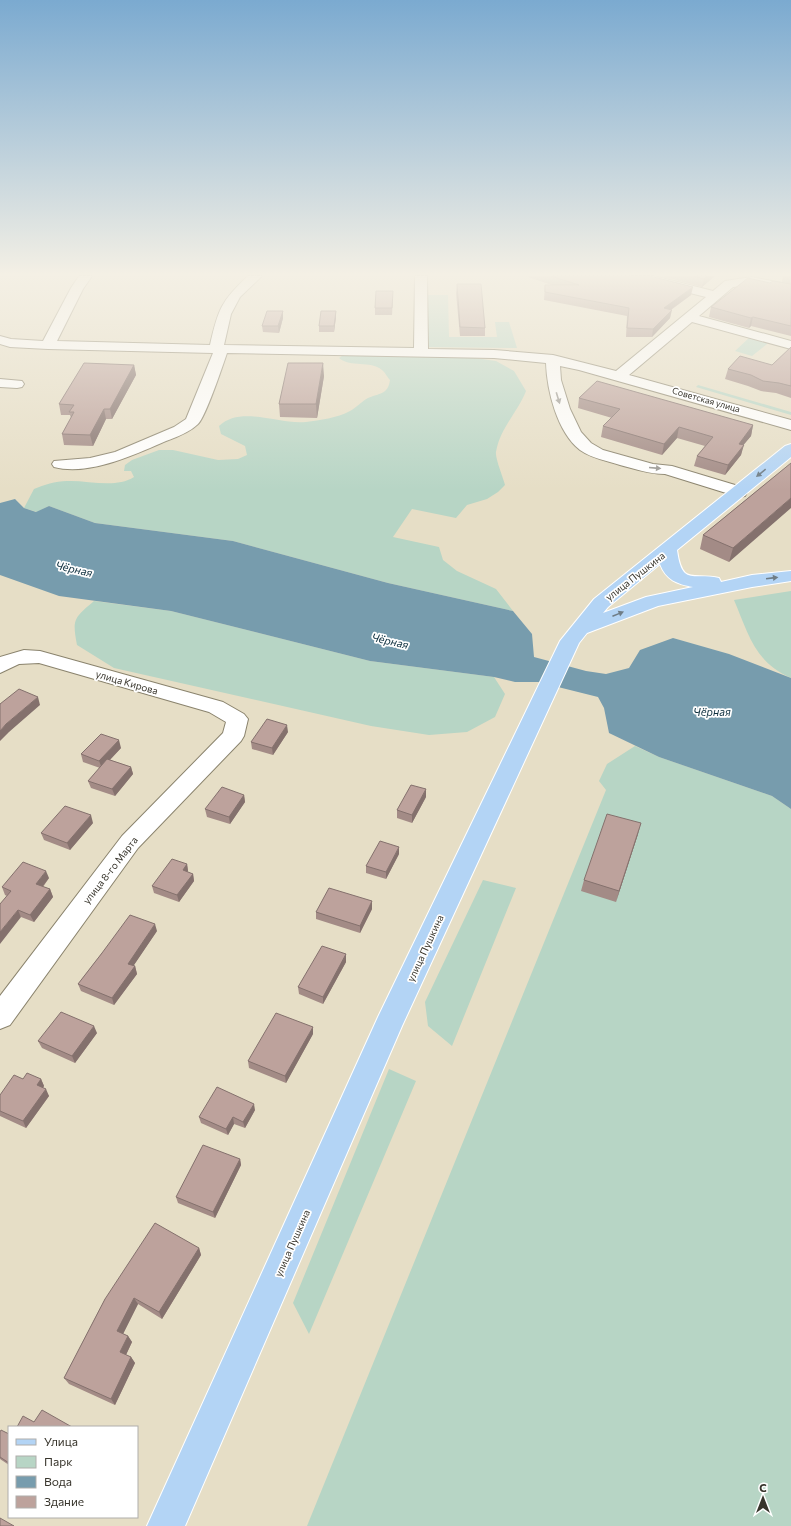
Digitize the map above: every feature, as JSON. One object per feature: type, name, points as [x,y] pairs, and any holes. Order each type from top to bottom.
[{"type":"main road","name":"улица Пушкина","points":[[166,1526],[388,1026],[538,706],[576,635],[601,603],[791,449]]},
{"type":"main road","points":[[668,550],[670,566],[684,581],[699,583],[752,581]]},
{"type":"main road","points":[[576,635],[653,601],[752,581],[791,576]]},
{"type":"street","name":"Советская улица","points":[[143,347],[494,354],[553,359],[619,376],[791,425]]},
{"type":"street","points":[[421,347],[421,352]]},
{"type":"street","points":[[619,376],[653,347]]},
{"type":"street","points":[[60,464],[90,463],[121,455],[179,430],[193,421],[219,349]]},
{"type":"street","points":[[553,359],[554,380],[562,409],[574,434],[585,446],[598,453],[652,469],[666,469],[739,492]]},
{"type":"street","points":[[0,383],[17,384]]},
{"type":"street","name":"улица Кирова","points":[[0,666],[4,662],[23,656],[40,658],[216,707],[237,720],[233,736]]},
{"type":"street","name":"улица 8-го Марта","points":[[0,1016],[130,842],[233,736]]},
{"type":"green space","points":[[445,347],[517,347],[517,348]]},
{"type":"green space","points":[[739,347],[763,347],[752,356],[735,351]]},
{"type":"green space","points":[[356,354],[467,357],[496,361],[514,371],[526,391],[498,443],[496,455],[505,485],[498,492],[487,499],[467,505],[456,518],[412,509],[393,537],[439,547],[443,560],[457,571],[496,589],[513,611],[388,583],[233,541],[95,523],[49,506],[37,512],[24,508],[34,489],[50,484],[67,481],[118,483],[127,481],[134,477],[131,471],[124,471],[125,465],[132,460],[159,450],[173,450],[218,460],[238,459],[247,455],[245,446],[221,434],[219,426],[228,420],[238,417],[249,416],[284,421],[306,422],[345,413],[368,398],[385,391],[390,380],[383,371],[377,367],[366,364],[349,363],[339,358],[342,356]]},
{"type":"green space","points":[[698,385],[791,412],[791,415],[696,387]]},
{"type":"green space","points":[[791,591],[791,678],[779,672],[769,664],[754,646],[734,600]]},
{"type":"green space","points":[[94,601],[171,611],[370,661],[494,677],[505,694],[495,717],[467,732],[429,735],[371,726],[114,668],[77,645],[75,630],[76,620],[82,611]]},
{"type":"green space","points":[[635,746],[659,757],[772,796],[791,809],[791,1526],[307,1526],[606,790],[599,781],[607,764]]},
{"type":"green space","points":[[483,880],[516,888],[452,1046],[428,1026],[425,1002]]},
{"type":"green space","points":[[389,1069],[416,1081],[309,1334],[293,1303]]},
{"type":"water","name":"Чёрная","points":[[15,499],[24,508],[36,512],[49,506],[95,523],[233,541],[388,583],[513,611],[532,634],[534,657],[586,671],[606,674],[629,668],[640,650],[673,638],[729,654],[791,678],[791,809],[772,796],[659,757],[609,733],[604,708],[598,697],[538,682],[515,682],[494,677],[370,661],[171,611],[59,596],[0,575],[0,503]]},
{"type":"building","points":[[791,347],[791,386],[763,381],[751,375],[728,369],[740,356],[772,365]]},
{"type":"building","points":[[84,363],[134,365],[110,409],[104,409],[90,435],[62,434],[74,412],[69,412],[74,405],[59,404]]},
{"type":"building","points":[[288,363],[323,363],[316,404],[279,404]]},
{"type":"building","points":[[597,381],[753,425],[739,444],[744,445],[728,465],[697,456],[713,437],[679,427],[664,444],[603,426],[620,409],[579,398]]},
{"type":"building","points":[[791,463],[791,498],[733,548],[703,535]]},
{"type":"building","points":[[19,689],[38,697],[6,724],[0,731],[0,704]]},
{"type":"building","points":[[267,719],[287,725],[272,748],[251,742]]},
{"type":"building","points":[[101,734],[119,740],[99,761],[81,754]]},
{"type":"building","points":[[107,759],[131,767],[112,789],[88,781]]},
{"type":"building","points":[[411,785],[426,789],[412,815],[397,810]]},
{"type":"building","points":[[222,787],[244,795],[229,817],[205,809]]},
{"type":"building","points":[[65,806],[91,815],[67,843],[41,833]]},
{"type":"building","points":[[607,814],[641,823],[619,891],[584,880]]},
{"type":"building","points":[[380,841],[399,847],[386,872],[366,866]]},
{"type":"building","points":[[172,859],[187,864],[183,870],[193,874],[177,895],[152,886]]},
{"type":"building","points":[[23,862],[46,871],[36,884],[50,889],[30,915],[18,910],[0,932],[0,904],[11,891],[2,887]]},
{"type":"building","points":[[329,888],[372,901],[360,926],[316,912]]},
{"type":"building","points":[[130,915],[155,924],[128,964],[135,966],[112,998],[78,984],[102,953]]},
{"type":"building","points":[[322,946],[346,954],[323,997],[298,987]]},
{"type":"building","points":[[61,1012],[94,1026],[72,1056],[38,1041]]},
{"type":"building","points":[[276,1013],[313,1027],[285,1076],[248,1061]]},
{"type":"building","points":[[27,1073],[41,1079],[37,1085],[46,1089],[23,1121],[0,1111],[0,1095],[14,1075],[23,1079]]},
{"type":"building","points":[[217,1087],[254,1104],[243,1122],[233,1117],[226,1129],[199,1117]]},
{"type":"building","points":[[203,1145],[240,1159],[213,1212],[176,1197]]},
{"type":"building","points":[[155,1223],[199,1248],[159,1312],[134,1298],[117,1331],[128,1336],[120,1352],[131,1357],[111,1399],[64,1378],[105,1299]]},
{"type":"building","points":[[42,1410],[70,1426],[18,1426],[23,1416],[34,1422]]},
{"type":"building","points":[[1,1430],[8,1434],[8,1462],[0,1457]]},
{"type":"building","points":[[0,1518],[14,1526],[0,1526]]}]
